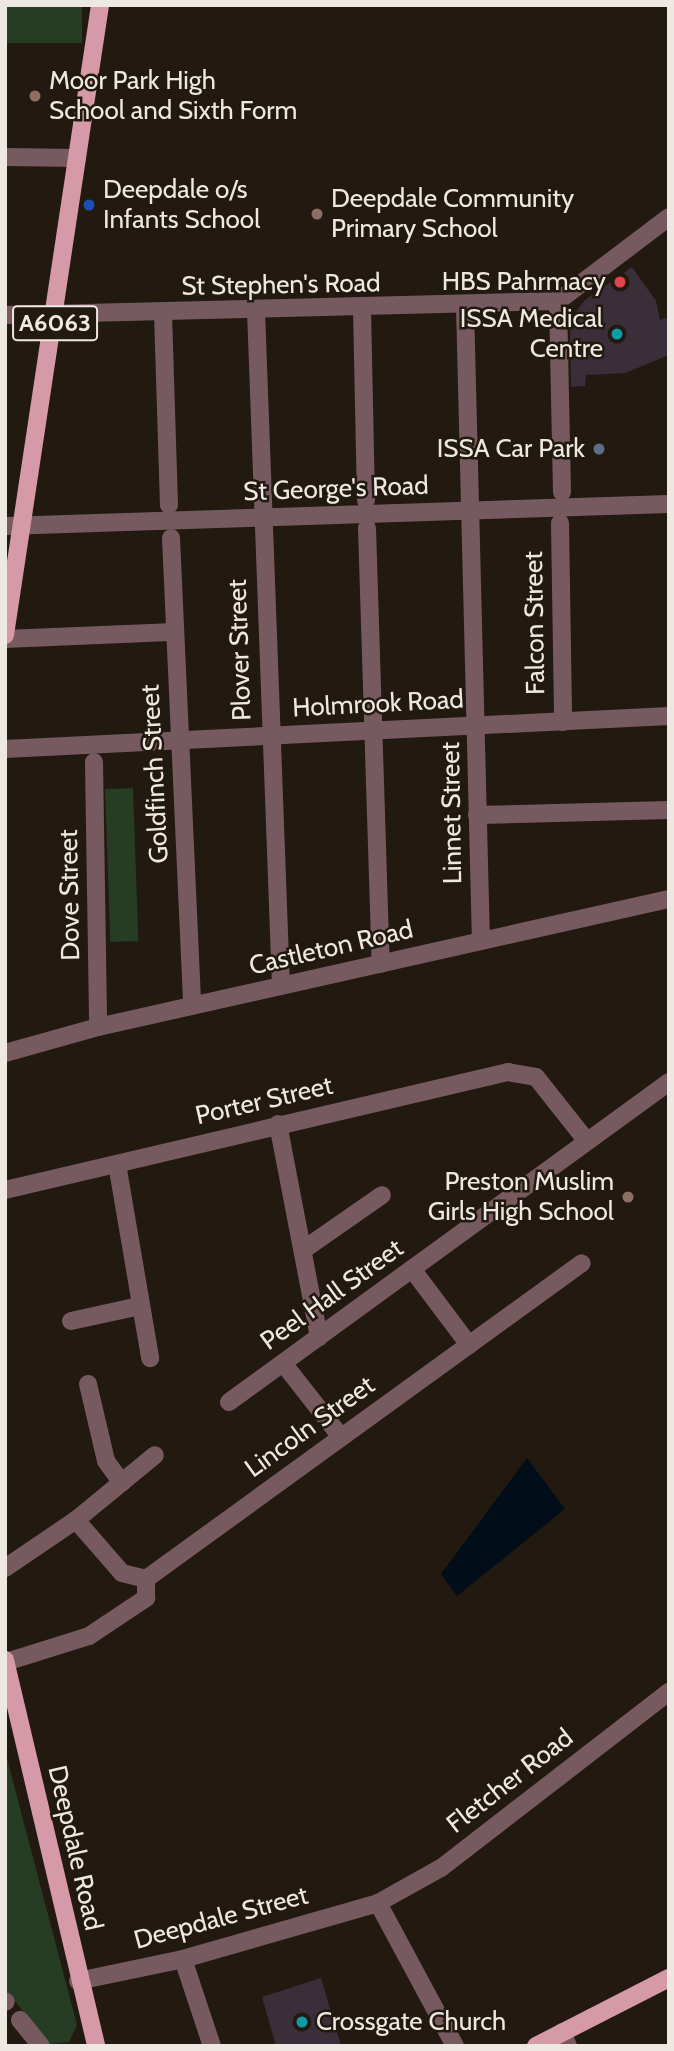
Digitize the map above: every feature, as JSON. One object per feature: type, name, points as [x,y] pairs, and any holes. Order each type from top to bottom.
[{"type":"main road","name":"A6063","points":[[5,637],[14,525],[56,316],[100,8]]},
{"type":"main road","name":"Deepdale Road","points":[[6,1661],[78,1981],[95,2045]]},
{"type":"main road","points":[[536,2046],[565,2039],[669,1978]]},
{"type":"street","points":[[5,157],[77,158]]},
{"type":"street","points":[[562,492],[558,301],[669,217]]},
{"type":"street","name":"St Stephen's Road","points":[[5,315],[362,309],[558,301]]},
{"type":"street","name":"Linnet Street","points":[[465,306],[481,941]]},
{"type":"street","points":[[362,309],[366,500]]},
{"type":"street","name":"Plover Street","points":[[257,311],[261,518],[281,986]]},
{"type":"street","points":[[163,314],[169,505]]},
{"type":"street","name":"St George's Road","points":[[14,525],[669,504]]},
{"type":"street","name":"Falcon Street","points":[[560,523],[563,722]]},
{"type":"street","points":[[367,528],[381,964]]},
{"type":"street","name":"Goldfinch Street","points":[[171,538],[192,1006]]},
{"type":"street","points":[[5,637],[175,632]]},
{"type":"street","name":"Holmrook Road","points":[[5,749],[669,716]]},
{"type":"street","name":"Dove Street","points":[[94,762],[98,1027]]},
{"type":"street","points":[[477,815],[669,810]]},
{"type":"street","name":"Castleton Road","points":[[5,1054],[98,1027],[669,899]]},
{"type":"street","name":"Porter Street","points":[[5,1190],[508,1072],[536,1077],[586,1140]]},
{"type":"street","name":"Peel Hall Street","points":[[229,1402],[669,1082]]},
{"type":"street","points":[[278,1124],[318,1337]]},
{"type":"street","points":[[117,1164],[150,1358]]},
{"type":"street","points":[[303,1250],[382,1195]]},
{"type":"street","name":"Lincoln Street","points":[[146,1579],[582,1263]]},
{"type":"street","points":[[412,1269],[469,1345]]},
{"type":"street","points":[[71,1321],[140,1306]]},
{"type":"street","points":[[283,1363],[341,1437]]},
{"type":"street","points":[[88,1384],[106,1461],[121,1483]]},
{"type":"street","points":[[5,1569],[76,1520],[155,1455]]},
{"type":"street","points":[[6,1661],[89,1636],[146,1598],[146,1579],[122,1573],[76,1520]]},
{"type":"street","name":"Fletcher Road","points":[[378,1903],[442,1868],[668,1694]]},
{"type":"street","points":[[378,1903],[455,2046]]},
{"type":"street","name":"Deepdale Street","points":[[78,1981],[183,1959],[378,1903]]},
{"type":"street","points":[[183,1959],[212,2046]]},
{"type":"street","points":[[20,2020],[41,2046]]},
{"type":"green space","points":[[5,5],[82,5],[82,43],[5,43]]},
{"type":"green space","points":[[133,788],[138,941],[110,942],[105,789]]},
{"type":"green space","points":[[5,1751],[77,2025],[69,2042],[50,2044],[5,1989]]},
{"type":"water","points":[[527,1458],[565,1509],[457,1596],[441,1574]]},
{"type":"building","name":"ISSA Medical Centre","points":[[632,267],[656,301],[660,320],[669,317],[669,355],[625,373],[586,375],[585,386],[571,387],[570,320],[585,300]]},
{"type":"building","name":"Crossgate Church","points":[[321,1978],[341,2046],[276,2046],[262,1997]]},
{"type":"place","name":"Moor Park High School and Sixth Form","points":[[35,96]]},
{"type":"place","name":"Deepdale o/s Infants School","points":[[89,205]]},
{"type":"place","name":"Deepdale Community Primary School","points":[[317,214]]},
{"type":"place","name":"HBS Pahrmacy","points":[[620,282]]},
{"type":"place","name":"ISSA Medical Centre","points":[[617,334]]},
{"type":"place","name":"ISSA Car Park","points":[[599,449]]},
{"type":"place","name":"Preston Muslim Girls High School","points":[[628,1197]]},
{"type":"place","name":"Crossgate Church","points":[[302,2022]]}]
